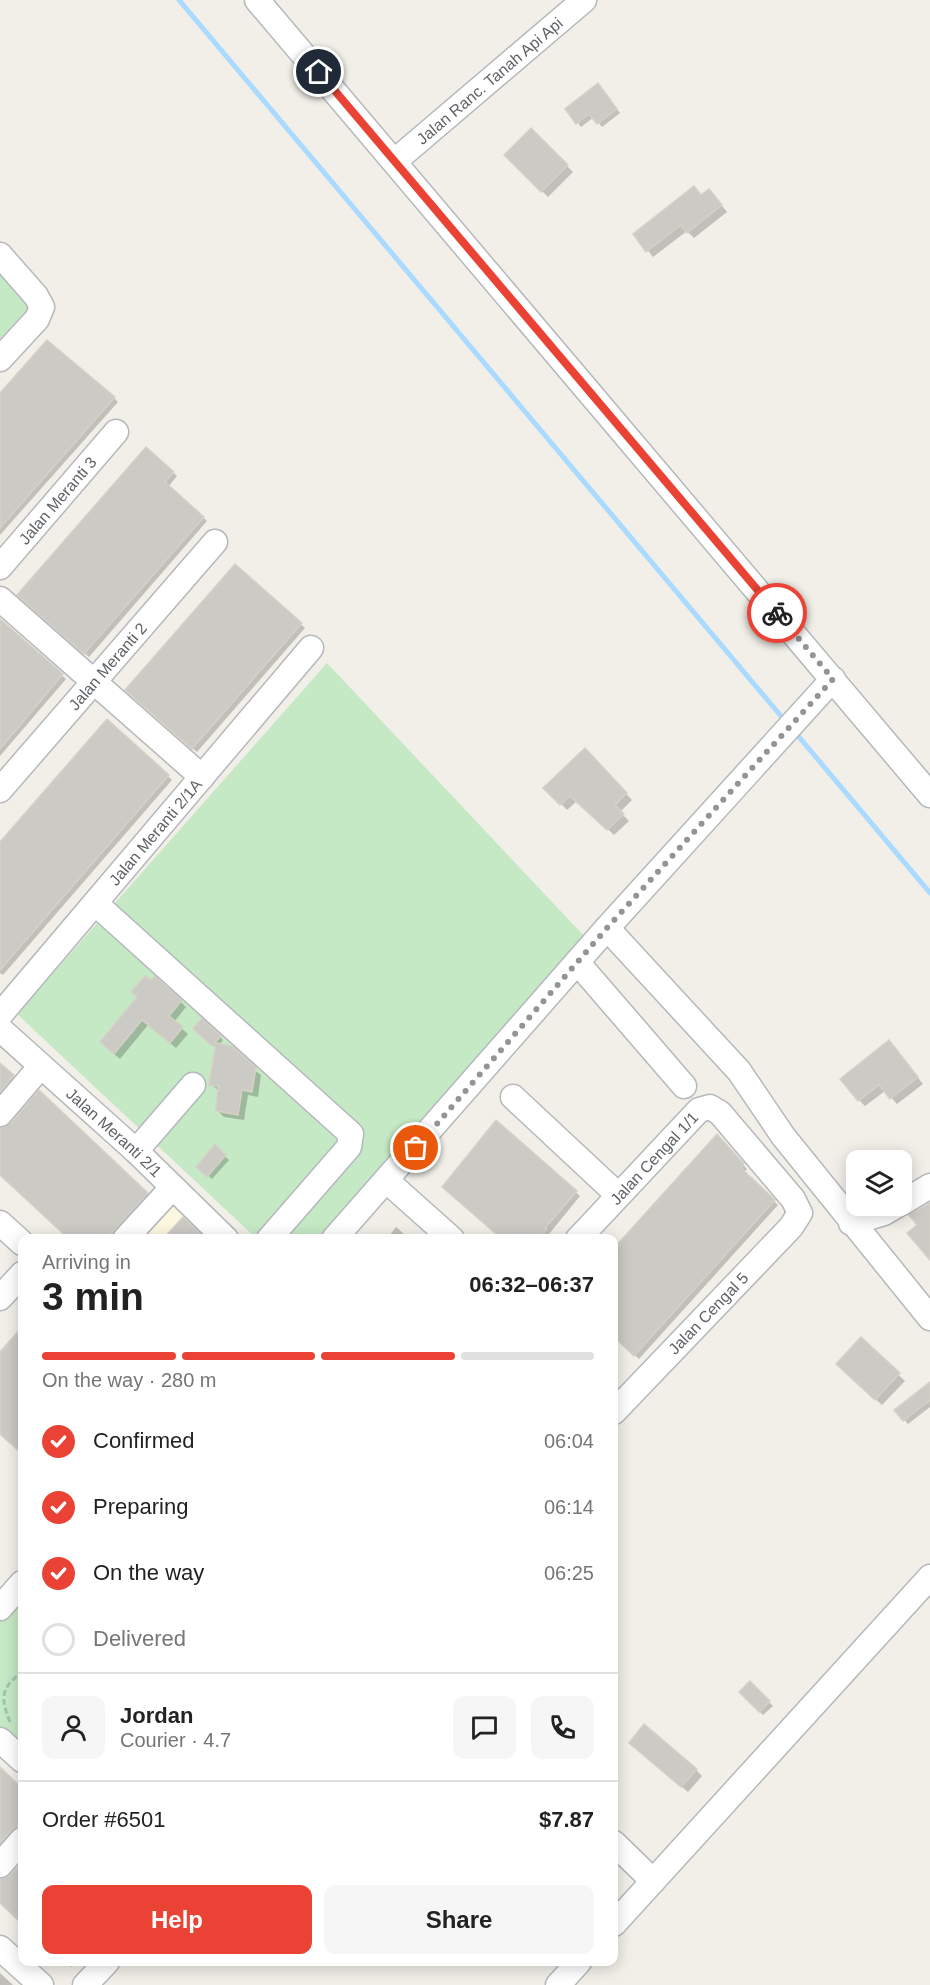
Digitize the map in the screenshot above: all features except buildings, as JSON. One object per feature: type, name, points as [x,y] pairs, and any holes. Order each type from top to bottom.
[{"type":"street","points":[[257,0],[930,795]]},
{"type":"street","name":"Jalan Ranc. Tanah Api Api","points":[[395,161],[584,0]]},
{"type":"street","points":[[0,255],[42,307],[37,319],[0,360]]},
{"type":"street","name":"Jalan Meranti 3","points":[[0,567],[116,432]]},
{"type":"street","name":"Jalan Meranti 2","points":[[0,790],[214,543]]},
{"type":"street","points":[[0,599],[202,777]]},
{"type":"street","name":"Jalan Meranti 2/1A","points":[[0,1015],[311,648]]},
{"type":"street","points":[[339,1234],[607,928],[833,679]]},
{"type":"street","points":[[95,903],[351,1134],[349,1147],[273,1234]]},
{"type":"street","points":[[607,928],[739,1071],[783,1136],[930,1318]]},
{"type":"street","points":[[577,962],[684,1086]]},
{"type":"street","name":"Jalan Meranti 2/1","points":[[0,1029],[136,1151],[171,1189],[220,1234]]},
{"type":"street","points":[[0,1114],[40,1067]]},
{"type":"street","points":[[136,1151],[193,1085]]},
{"type":"street","points":[[513,1097],[618,1196]]},
{"type":"street","name":"Jalan Cengal 1/1","points":[[583,1234],[699,1110],[710,1107],[720,1113],[793,1199],[800,1213]]},
{"type":"street","points":[[387,1181],[446,1234]]},
{"type":"street","points":[[912,1197],[930,1186]]},
{"type":"street","points":[[130,1234],[171,1189]]},
{"type":"street","name":"Jalan Cengal 5","points":[[618,1398],[791,1227],[800,1213]]},
{"type":"street","points":[[851,1223],[874,1216]]},
{"type":"street","points":[[0,1223],[18,1239]]},
{"type":"street","points":[[0,1298],[18,1278]]},
{"type":"street","points":[[618,1920],[930,1577]]},
{"type":"street","points":[[0,1608],[18,1588]]},
{"type":"street","points":[[8,1735],[18,1753]]},
{"type":"street","points":[[0,1865],[18,1845]]},
{"type":"street","points":[[618,1847],[653,1881]]},
{"type":"street","points":[[0,1948],[18,1964]]},
{"type":"street","points":[[20,1966],[41,1985]]},
{"type":"street","points":[[85,1985],[103,1966]]},
{"type":"street","points":[[558,1985],[575,1966]]},
{"type":"path","points":[[8,1735],[2,1708],[2,1695],[6,1684],[18,1675]]},
{"type":"shaded area","points":[[171,1196],[213,1234],[137,1234]]},
{"type":"green space","points":[[0,263],[35,302],[0,339]]},
{"type":"green space","points":[[327,663],[585,937],[323,1234],[252,1234],[17,1014]]},
{"type":"green space","points":[[18,1598],[18,1745],[0,1729],[0,1618]]},
{"type":"waterway","points":[[179,0],[786,722]]},
{"type":"waterway","points":[[794,731],[930,893]]},
{"type":"way so far","points":[[416,1148],[607,928],[833,679],[777,613]]},
{"type":"route","points":[[319,72],[777,613]]}]
